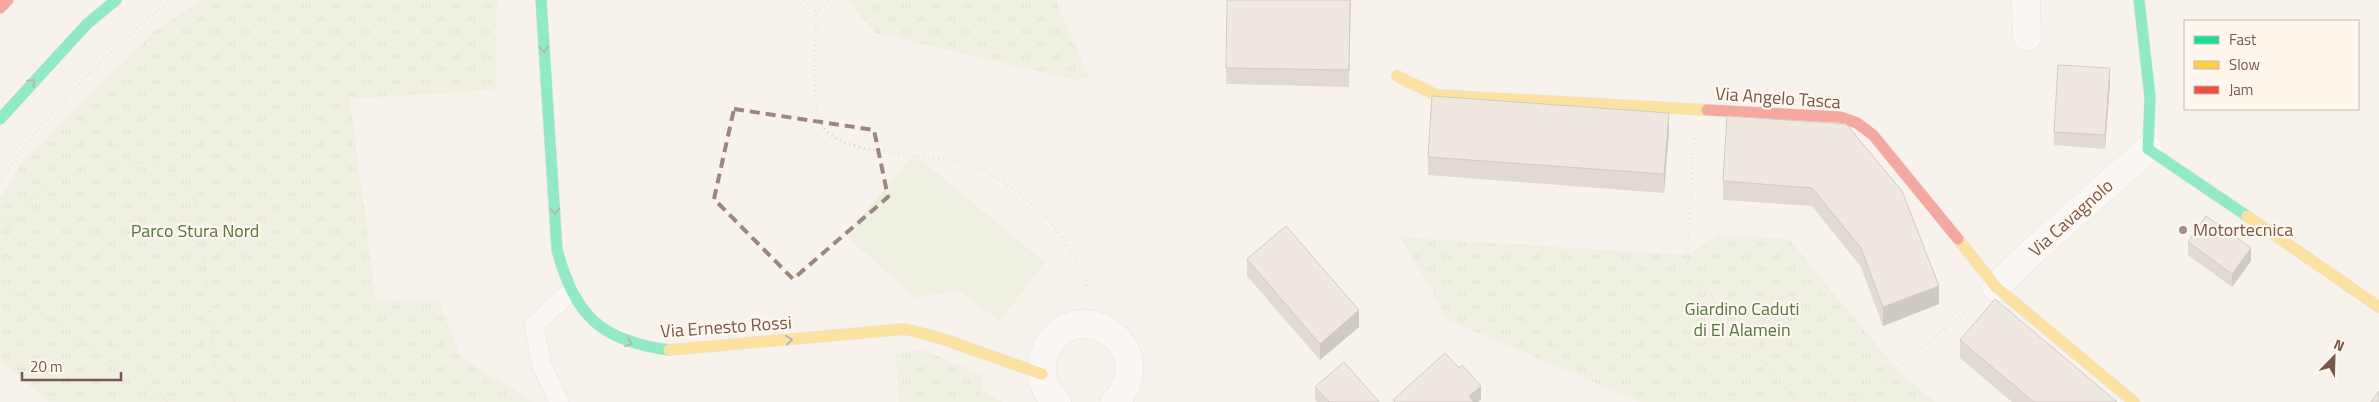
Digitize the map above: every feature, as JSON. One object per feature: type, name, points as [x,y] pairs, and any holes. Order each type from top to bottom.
[{"type":"street","points":[[0,8],[8,0]]},
{"type":"street","points":[[0,119],[87,24],[116,0]]},
{"type":"street","name":"Via Ernesto Rossi","points":[[541,0],[557,250],[563,275],[571,292],[581,309],[600,327],[621,340],[645,348],[674,351],[904,329],[925,333],[1012,366],[1042,374]]},
{"type":"street","points":[[2026,0],[2027,37]]},
{"type":"street","points":[[2139,0],[2150,97],[2148,149],[2379,307]]},
{"type":"street","name":"Via Angelo Tasca","points":[[1397,76],[1436,94],[1840,118],[1857,123],[1873,135],[1996,288],[2134,402]]},
{"type":"street","name":"Via Cavagnolo","points":[[1996,288],[2034,250],[2148,149]]},
{"type":"street","points":[[1057,402],[1046,388],[1042,374],[1042,360],[1047,346],[1056,335],[1069,328],[1083,324],[1097,326],[1110,332],[1121,341],[1128,354],[1130,368],[1128,382],[1120,400]]},
{"type":"lane","points":[[559,402],[542,366],[534,325],[571,292]]},
{"type":"path","points":[[0,181],[37,132],[73,92],[107,56],[170,0]]},
{"type":"path","points":[[804,0],[816,12],[816,108],[823,127],[838,140],[870,150],[966,163],[990,172],[1051,224],[1071,253],[1088,286],[1097,326]]},
{"type":"path","points":[[816,12],[831,0]]},
{"type":"path","points":[[1695,110],[1687,267],[1781,381],[1796,402]]},
{"type":"path","points":[[0,254],[11,223],[52,181],[111,162],[155,163],[170,169],[194,197],[203,246],[214,359],[219,377],[235,402]]},
{"type":"path","points":[[0,218],[11,223]]},
{"type":"path","points":[[0,283],[168,402]]},
{"type":"path","points":[[1855,402],[1996,288]]},
{"type":"highlighted area","points":[[734,109],[874,130],[888,197],[793,279],[714,199]]},
{"type":"green space","name":"Parco Stura Nord","points":[[200,0],[497,0],[496,89],[350,99],[376,300],[439,301],[462,358],[534,402],[48,402],[0,360],[0,198],[22,162],[155,31]]},
{"type":"green space","points":[[847,0],[1056,0],[1089,78],[1075,80],[875,33]]},
{"type":"green space","points":[[914,154],[1045,262],[1000,321],[958,291],[915,298],[846,236]]},
{"type":"green space","name":"Giardino Caduti di El Alamein","points":[[1719,235],[1789,239],[1896,368],[1935,402],[1640,402],[1448,320],[1400,237],[1688,255]]},
{"type":"green space","points":[[921,349],[983,375],[983,391],[974,402],[899,402],[896,353]]},
{"type":"green space","points":[[983,391],[1003,402],[974,402]]},
{"type":"building","points":[[1227,0],[1350,0],[1349,70],[1226,68]]},
{"type":"building","points":[[2058,65],[2110,68],[2105,135],[2054,132]]},
{"type":"building","points":[[1432,96],[1669,113],[1664,174],[1428,157]]},
{"type":"building","points":[[1727,116],[1846,124],[1902,191],[1939,286],[1883,307],[1861,248],[1812,188],[1723,181]]},
{"type":"building","points":[[2206,216],[2251,248],[2232,274],[2188,242]]},
{"type":"building","points":[[1286,226],[1359,310],[1320,344],[1247,259]]},
{"type":"building","points":[[1995,299],[2117,402],[2034,402],[1960,340]]},
{"type":"building","points":[[1445,353],[1459,368],[1462,365],[1481,386],[1469,396],[1474,402],[1395,402],[1393,400]]},
{"type":"building","points":[[1344,362],[1379,402],[1329,402],[1315,387]]},
{"type":"building","points":[[2379,391],[2379,402],[2371,402]]},
{"type":"traffic: fast","points":[[0,119],[87,24],[116,0]]},
{"type":"traffic: fast","points":[[541,0],[557,250],[564,273],[582,308],[608,332],[645,346],[669,350]]},
{"type":"traffic: fast","points":[[2139,0],[2150,97],[2148,149],[2247,216]]},
{"type":"traffic: slow","points":[[1397,76],[1436,95],[1707,110]]},
{"type":"traffic: slow","points":[[2247,216],[2379,307]]},
{"type":"traffic: slow","points":[[1958,239],[1996,287],[2134,402]]},
{"type":"traffic: slow","points":[[669,350],[905,329],[940,338],[1042,374]]},
{"type":"traffic: jam","points":[[0,8],[8,0]]},
{"type":"traffic: jam","points":[[1707,110],[1840,117],[1857,123],[1873,135],[1958,239]]},
{"type":"place","name":"Motortecnica","points":[[2183,230]]}]
